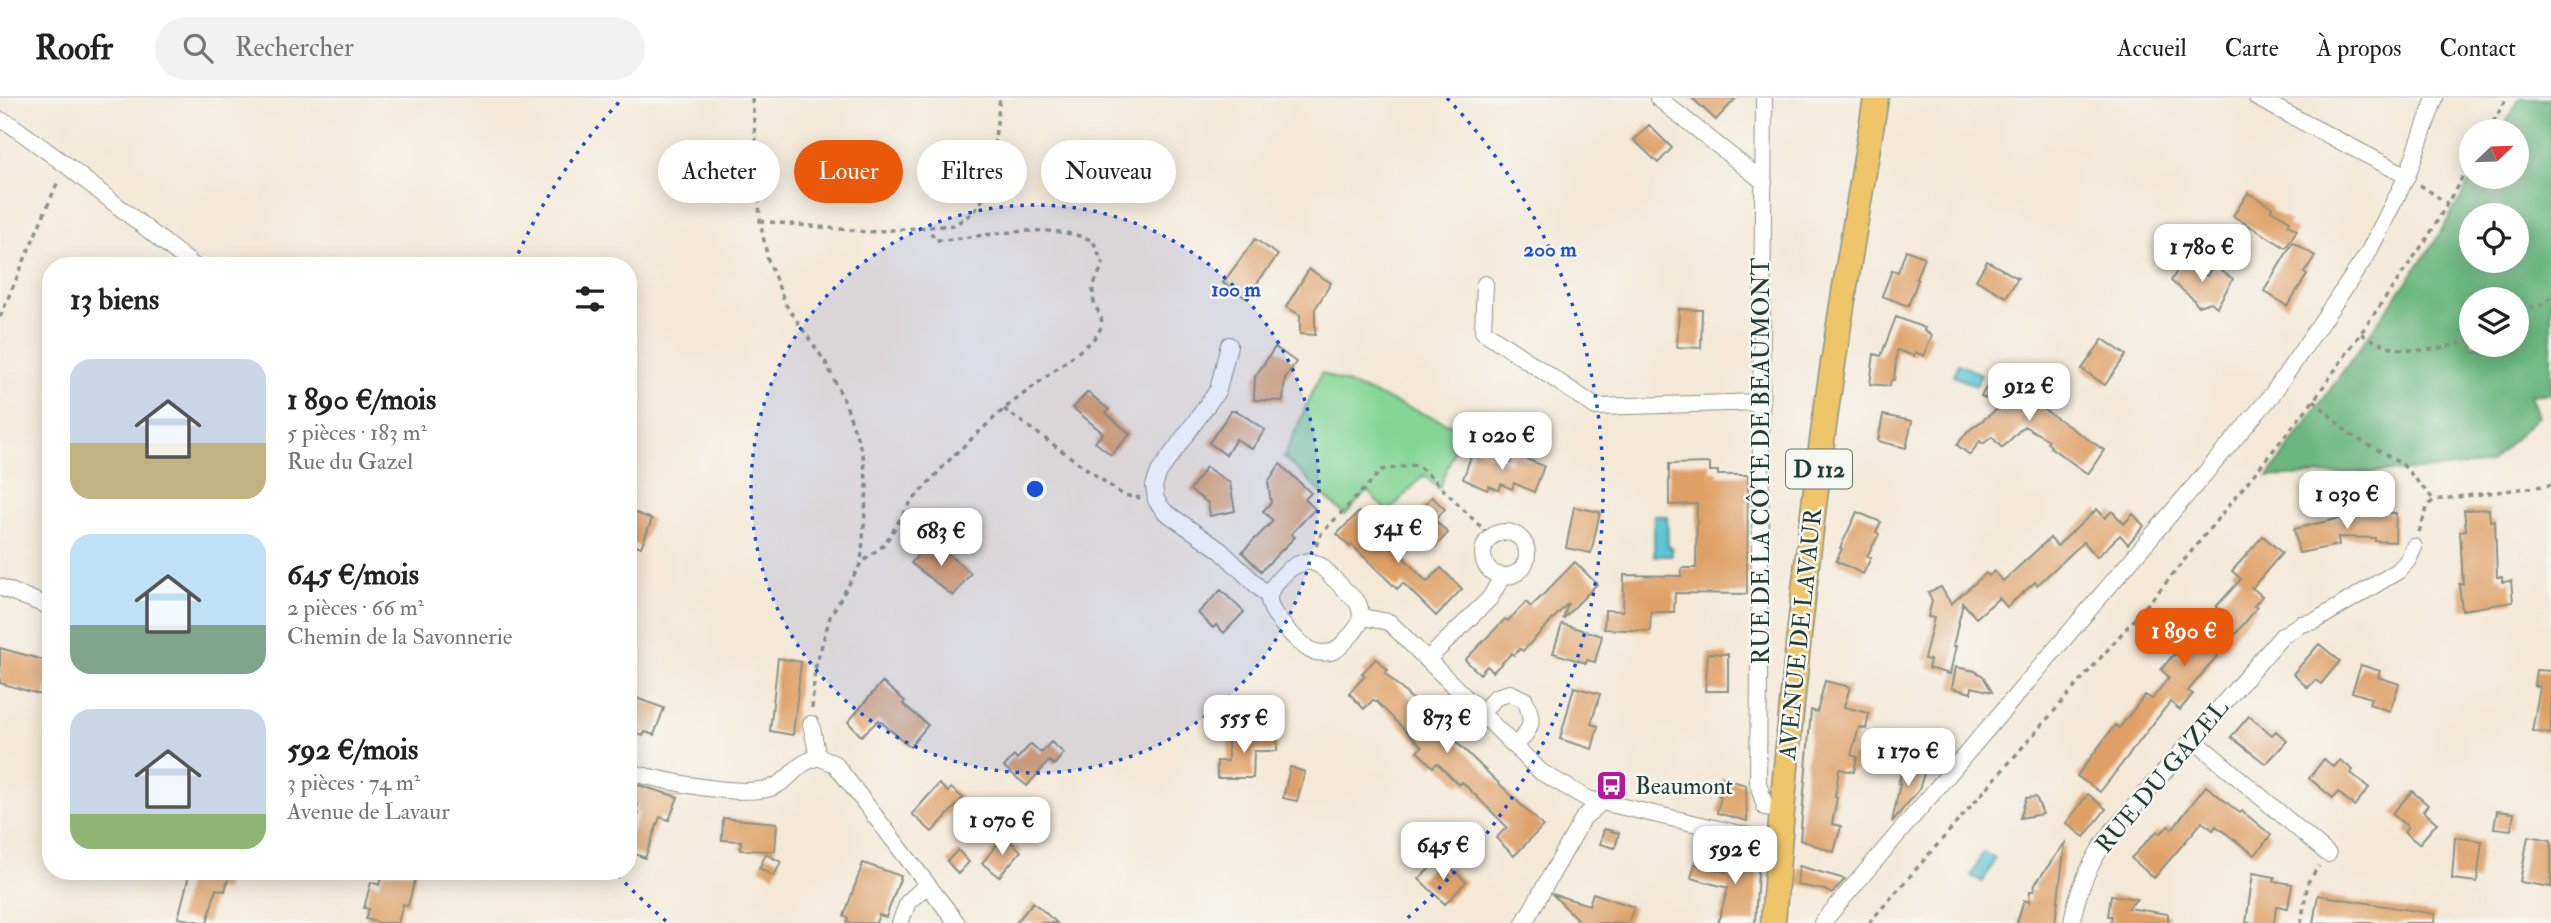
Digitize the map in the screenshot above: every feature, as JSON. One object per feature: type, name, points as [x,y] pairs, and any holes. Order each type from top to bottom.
[{"type":"main road","name":"AVENUE DE LAVAUR","points":[[1773,923],[1781,809],[1803,596],[1824,431],[1876,98]]},
{"type":"street","points":[[1658,98],[1763,182]]},
{"type":"street","name":"RUE DE LA CÔTE DE BEAUMONT","points":[[1764,98],[1758,783],[1765,807],[1781,809]]},
{"type":"street","points":[[2257,98],[2407,176]]},
{"type":"street","points":[[1822,923],[2271,396],[2367,255],[2407,176],[2435,98]]},
{"type":"street","points":[[0,120],[66,165],[183,257]]},
{"type":"street","points":[[1485,284],[1483,331],[1596,407],[1762,402]]},
{"type":"street","points":[[1229,345],[1218,390],[1159,472],[1154,486],[1156,500],[1164,511],[1220,550],[1269,597],[1275,616],[1310,650],[1336,650],[1356,631],[1362,617],[1358,603],[1321,566],[1310,561],[1298,563],[1286,572],[1273,587],[1269,597]]},
{"type":"street","points":[[1504,532],[1523,541],[1527,548],[1526,562],[1522,569],[1510,576],[1502,576],[1495,574],[1485,564],[1483,549],[1491,537],[1504,532]]},
{"type":"street","name":"RUE DU GAZEL","points":[[2072,923],[2080,887],[2094,857],[2111,833],[2282,636],[2291,629],[2315,621],[2398,571],[2408,560],[2414,547]]},
{"type":"street","points":[[1428,659],[1490,598],[1502,576]]},
{"type":"street","points":[[0,587],[42,603]]},
{"type":"street","points":[[1362,617],[1389,622],[1541,772],[1588,799],[1779,843]]},
{"type":"street","points":[[1482,712],[1496,697],[1510,693],[1525,700],[1532,716],[1529,732],[1515,746]]},
{"type":"street","points":[[811,724],[817,757]]},
{"type":"street","points":[[2194,740],[2328,854]]},
{"type":"street","points":[[637,774],[713,789],[770,788],[789,779],[802,764],[817,757],[835,764],[957,923]]},
{"type":"street","points":[[1524,923],[1584,817],[1602,802]]},
{"type":"street","points":[[900,923],[908,902],[927,885]]},
{"type":"path","points":[[752,98],[760,221],[768,260],[786,305],[826,363],[846,405],[863,455],[867,487],[861,563]]},
{"type":"path","points":[[760,221],[868,232],[954,225],[974,212],[983,199],[990,178],[1000,98]]},
{"type":"path","points":[[2495,119],[2507,98]]},
{"type":"path","points":[[0,317],[66,165]]},
{"type":"path","points":[[2407,176],[2447,203]]},
{"type":"path","points":[[1869,923],[2165,584],[2314,400],[2428,237],[2459,182]]},
{"type":"path","points":[[811,724],[815,669],[830,617],[861,563],[884,545],[911,502],[954,454],[1004,410],[1091,342],[1101,330],[1103,322],[1093,298],[1093,288],[1103,264],[1093,241],[1067,232],[1041,231],[936,240],[929,228]]},
{"type":"path","points":[[2529,307],[2537,309],[2551,297]]},
{"type":"path","points":[[2361,334],[2392,348],[2433,351],[2459,343]]},
{"type":"path","points":[[2314,400],[2349,434],[2402,464],[2434,500]]},
{"type":"path","points":[[1004,410],[1124,495],[1156,500]]},
{"type":"path","points":[[1310,561],[1321,534],[1382,470],[1415,465],[1426,472],[1491,537]]},
{"type":"path","points":[[2414,547],[2428,505],[2434,500],[2551,485]]},
{"type":"path","points":[[2301,923],[2308,882],[2328,854]]},
{"type":"green space","points":[[2520,98],[2551,98],[2551,393],[2530,395],[2538,416],[2490,463],[2423,470],[2268,477],[2434,243],[2466,189],[2529,189],[2529,119],[2507,119]]},
{"type":"green space","points":[[1321,373],[1462,429],[1439,489],[1424,475],[1388,512],[1367,491],[1345,515],[1284,457]]},
{"type":"water","points":[[1958,364],[1981,374],[1976,386],[1953,376]]},
{"type":"water","points":[[1654,516],[1667,516],[1668,546],[1672,547],[1672,556],[1654,556]]},
{"type":"water","points":[[1983,852],[1995,859],[1983,882],[1971,876]]},
{"type":"building","points":[[1692,98],[1736,98],[1716,120]]},
{"type":"building","points":[[1649,125],[1672,148],[1658,163],[1634,140]]},
{"type":"building","points":[[2248,193],[2272,207],[2271,210],[2290,221],[2288,225],[2297,230],[2286,248],[2233,216]]},
{"type":"building","points":[[1255,239],[1278,255],[1246,298],[1223,283]]},
{"type":"building","points":[[2293,242],[2315,256],[2304,273],[2307,275],[2287,306],[2264,291]]},
{"type":"building","points":[[1906,250],[1924,257],[1908,306],[1882,296],[1892,270],[1898,272]]},
{"type":"building","points":[[1987,261],[2018,278],[2006,297],[1976,280]]},
{"type":"building","points":[[2183,261],[2207,276],[2213,266],[2233,279],[2217,307],[2211,302],[2198,306],[2171,281]]},
{"type":"building","points":[[1309,269],[1331,283],[1315,309],[1315,335],[1300,334],[1300,315],[1286,307]]},
{"type":"building","points":[[1679,309],[1702,310],[1701,348],[1677,347]]},
{"type":"building","points":[[1896,317],[1925,328],[1924,331],[1932,335],[1924,356],[1915,352],[1914,356],[1897,350],[1894,380],[1891,380],[1890,386],[1870,384],[1874,354],[1881,356]]},
{"type":"building","points":[[2103,339],[2126,355],[2105,385],[2082,369]]},
{"type":"building","points":[[1275,347],[1296,362],[1285,378],[1283,401],[1254,400],[1255,377]]},
{"type":"building","points":[[2013,372],[2050,397],[2043,409],[2104,450],[2088,474],[2050,447],[2047,443],[2049,440],[2024,426],[2002,448],[1992,437],[1983,444],[1980,441],[1970,455],[1957,445],[1967,432],[2000,407],[1981,396],[1990,382],[2001,389]]},
{"type":"building","points":[[1088,392],[1109,410],[1106,413],[1130,434],[1111,455],[1095,442],[1103,433],[1073,408]]},
{"type":"building","points":[[1231,411],[1237,411],[1265,430],[1252,449],[1236,439],[1226,455],[1209,443]]},
{"type":"building","points":[[1883,415],[1912,421],[1906,448],[1878,441]]},
{"type":"building","points":[[1474,448],[1510,463],[1513,454],[1544,466],[1534,492],[1514,483],[1512,489],[1501,484],[1499,490],[1489,486],[1487,490],[1463,479]]},
{"type":"building","points":[[1710,463],[1710,471],[1718,471],[1718,475],[1748,475],[1747,594],[1675,593],[1674,612],[1651,612],[1650,631],[1604,629],[1605,610],[1623,611],[1624,575],[1681,576],[1682,568],[1696,568],[1697,504],[1669,505],[1669,464]]},
{"type":"building","points":[[1280,464],[1311,493],[1305,499],[1315,509],[1291,534],[1295,537],[1261,571],[1242,552],[1273,521],[1263,511],[1271,503],[1268,482]]},
{"type":"building","points":[[1206,467],[1230,483],[1235,511],[1210,516],[1208,503],[1190,490]]},
{"type":"building","points":[[1432,497],[1445,509],[1435,520],[1448,533],[1435,547],[1409,521]]},
{"type":"building","points":[[1574,507],[1600,512],[1591,553],[1566,548]]},
{"type":"building","points":[[2097,509],[2105,518],[2112,511],[2124,524],[2133,514],[2144,526],[2128,544],[2120,535],[2097,557],[2084,542],[2037,585],[2035,582],[2007,607],[1999,598],[1976,618],[1963,603],[1950,674],[1928,668],[1930,660],[1924,659],[1934,618],[1928,617],[1932,601],[1928,592],[1941,587],[1951,604],[1986,573],[1989,576],[1994,571],[2003,581],[2050,538],[2057,546]]},
{"type":"building","points":[[2489,509],[2490,521],[2495,520],[2497,577],[2502,577],[2502,582],[2511,581],[2513,602],[2462,610],[2459,584],[2463,584],[2460,531],[2466,530],[2464,510]]},
{"type":"building","points":[[1359,512],[1427,582],[1441,568],[1462,589],[1436,616],[1403,583],[1397,589],[1337,534]]},
{"type":"building","points":[[1857,512],[1881,522],[1876,532],[1879,534],[1867,556],[1871,558],[1863,574],[1836,561]]},
{"type":"building","points":[[637,513],[652,519],[641,547],[637,545]]},
{"type":"building","points":[[2362,513],[2396,513],[2395,542],[2375,541],[2375,538],[2338,537],[2339,545],[2299,553],[2294,529]]},
{"type":"building","points":[[2263,536],[2282,553],[2252,588],[2262,596],[2254,606],[2257,608],[2188,691],[2193,694],[2180,710],[2170,702],[2100,792],[2077,776],[2115,725],[2119,728],[2145,695],[2152,699],[2169,677],[2161,670],[2175,653],[2182,659],[2222,612],[2216,607],[2241,579],[2232,571]]},
{"type":"building","points":[[928,542],[934,547],[936,545],[971,573],[953,596],[911,563]]},
{"type":"building","points":[[1575,562],[1597,584],[1563,619],[1568,603],[1523,651],[1520,649],[1514,655],[1512,653],[1493,672],[1487,666],[1480,674],[1465,660],[1505,619],[1508,621],[1526,602],[1531,607]]},
{"type":"building","points":[[1221,590],[1244,612],[1224,633],[1216,625],[1213,628],[1198,613]]},
{"type":"building","points":[[1562,624],[1602,636],[1595,662],[1587,660],[1586,663],[1553,653]]},
{"type":"building","points":[[2319,644],[2340,661],[2321,684],[2315,680],[2308,688],[2293,674]]},
{"type":"building","points":[[0,648],[42,660],[42,695],[0,683]]},
{"type":"building","points":[[1708,653],[1728,654],[1728,691],[1705,691]]},
{"type":"building","points":[[778,658],[801,662],[793,735],[770,731]]},
{"type":"building","points":[[1376,659],[1388,670],[1385,673],[1543,826],[1514,856],[1496,838],[1507,827],[1462,782],[1459,785],[1437,763],[1433,767],[1417,751],[1422,747],[1376,701],[1373,700],[1364,709],[1349,693],[1365,676],[1362,673]]},
{"type":"building","points":[[2361,665],[2380,671],[2378,677],[2399,684],[2390,711],[2369,704],[2371,698],[2352,692]]},
{"type":"building","points":[[1956,667],[1975,671],[1983,676],[1992,692],[1972,687],[1971,693],[1952,688]]},
{"type":"building","points":[[2536,670],[2551,671],[2551,734],[2532,731],[2540,687],[2534,685]]},
{"type":"building","points":[[1825,681],[1850,687],[1844,707],[1869,713],[1866,729],[1859,727],[1851,755],[1857,757],[1854,772],[1839,769],[1832,824],[1841,826],[1834,852],[1800,840],[1811,710],[1817,712]]},
{"type":"building","points":[[882,682],[928,725],[910,747],[879,720],[861,736],[848,722]]},
{"type":"building","points":[[1574,687],[1600,694],[1591,724],[1598,726],[1592,749],[1560,739]]},
{"type":"building","points":[[637,698],[664,708],[654,735],[645,732],[643,736],[637,734]]},
{"type":"building","points":[[2249,716],[2272,735],[2276,731],[2287,741],[2266,764],[2231,737]]},
{"type":"building","points":[[1228,734],[1277,736],[1277,751],[1254,751],[1253,778],[1217,778],[1217,761],[1228,761]]},
{"type":"building","points":[[1051,742],[1064,753],[1054,765],[1049,761],[1027,786],[1004,767],[1014,756],[1017,759],[1031,744],[1041,753]]},
{"type":"building","points":[[2324,759],[2334,767],[2340,760],[2369,788],[2354,806],[2338,792],[2333,798],[2309,778]]},
{"type":"building","points":[[1904,766],[1925,770],[1919,790],[1892,822],[1898,784]]},
{"type":"building","points":[[1290,767],[1305,772],[1297,801],[1283,798]]},
{"type":"building","points":[[1722,778],[1746,785],[1747,821],[1717,813]]},
{"type":"building","points":[[939,784],[948,792],[951,788],[963,798],[932,832],[912,814]]},
{"type":"building","points":[[637,786],[678,797],[669,820],[660,817],[645,858],[637,855]]},
{"type":"building","points":[[2206,786],[2271,835],[2255,855],[2216,826],[2213,830],[2202,822],[2154,878],[2131,858],[2157,831],[2161,833],[2168,826],[2172,829]]},
{"type":"building","points":[[2412,791],[2428,805],[2423,811],[2437,823],[2419,844],[2404,832],[2408,827],[2392,814]]},
{"type":"building","points":[[2088,794],[2106,809],[2084,837],[2066,823]]},
{"type":"building","points":[[2036,797],[2043,814],[2020,818],[2026,798]]},
{"type":"building","points":[[2497,811],[2514,813],[2511,830],[2494,828]]},
{"type":"building","points":[[723,818],[777,823],[775,851],[740,850],[741,841],[722,840]]},
{"type":"building","points":[[1604,829],[1619,833],[1615,848],[1600,844]]},
{"type":"building","points":[[1004,836],[1021,851],[999,877],[982,863]]},
{"type":"building","points":[[2528,836],[2551,840],[2551,887],[2520,882]]},
{"type":"building","points":[[2455,837],[2482,841],[2477,882],[2452,879]]},
{"type":"building","points":[[2065,843],[2055,923],[2017,923],[2024,900],[2029,902],[2030,891],[2034,891],[2035,884]]},
{"type":"building","points":[[1733,848],[1759,855],[1755,923],[1718,923],[1728,888],[1691,878],[1695,864],[1726,872]]},
{"type":"building","points":[[958,850],[969,862],[958,874],[947,861]]},
{"type":"building","points":[[766,854],[781,862],[774,876],[759,868]]},
{"type":"building","points":[[1436,862],[1445,872],[1450,867],[1466,882],[1445,904],[1419,879]]},
{"type":"building","points":[[863,863],[901,876],[886,917],[879,915],[876,923],[847,923],[848,918],[844,916]]},
{"type":"building","points":[[1799,866],[1845,879],[1832,894],[1825,890],[1797,885]]},
{"type":"building","points":[[2253,873],[2275,877],[2274,881],[2292,884],[2288,908],[2276,906],[2274,923],[2246,923]]},
{"type":"building","points":[[188,880],[228,880],[225,891],[216,889],[207,923],[178,918]]},
{"type":"building","points":[[381,880],[415,880],[408,906],[403,904],[398,923],[379,923],[366,919],[369,909],[364,908],[371,882],[379,885]]},
{"type":"building","points":[[1593,893],[1634,907],[1628,923],[1581,923],[1552,894],[1589,905]]},
{"type":"building","points":[[2111,895],[2137,899],[2128,908],[2168,914],[2168,923],[2111,923],[2112,916],[2108,916]]},
{"type":"building","points":[[2318,895],[2435,914],[2434,923],[2313,923]]},
{"type":"building","points":[[1033,902],[1057,923],[1016,923]]},
{"type":"place","name":"Beaumont","points":[[1612,786]]}]
